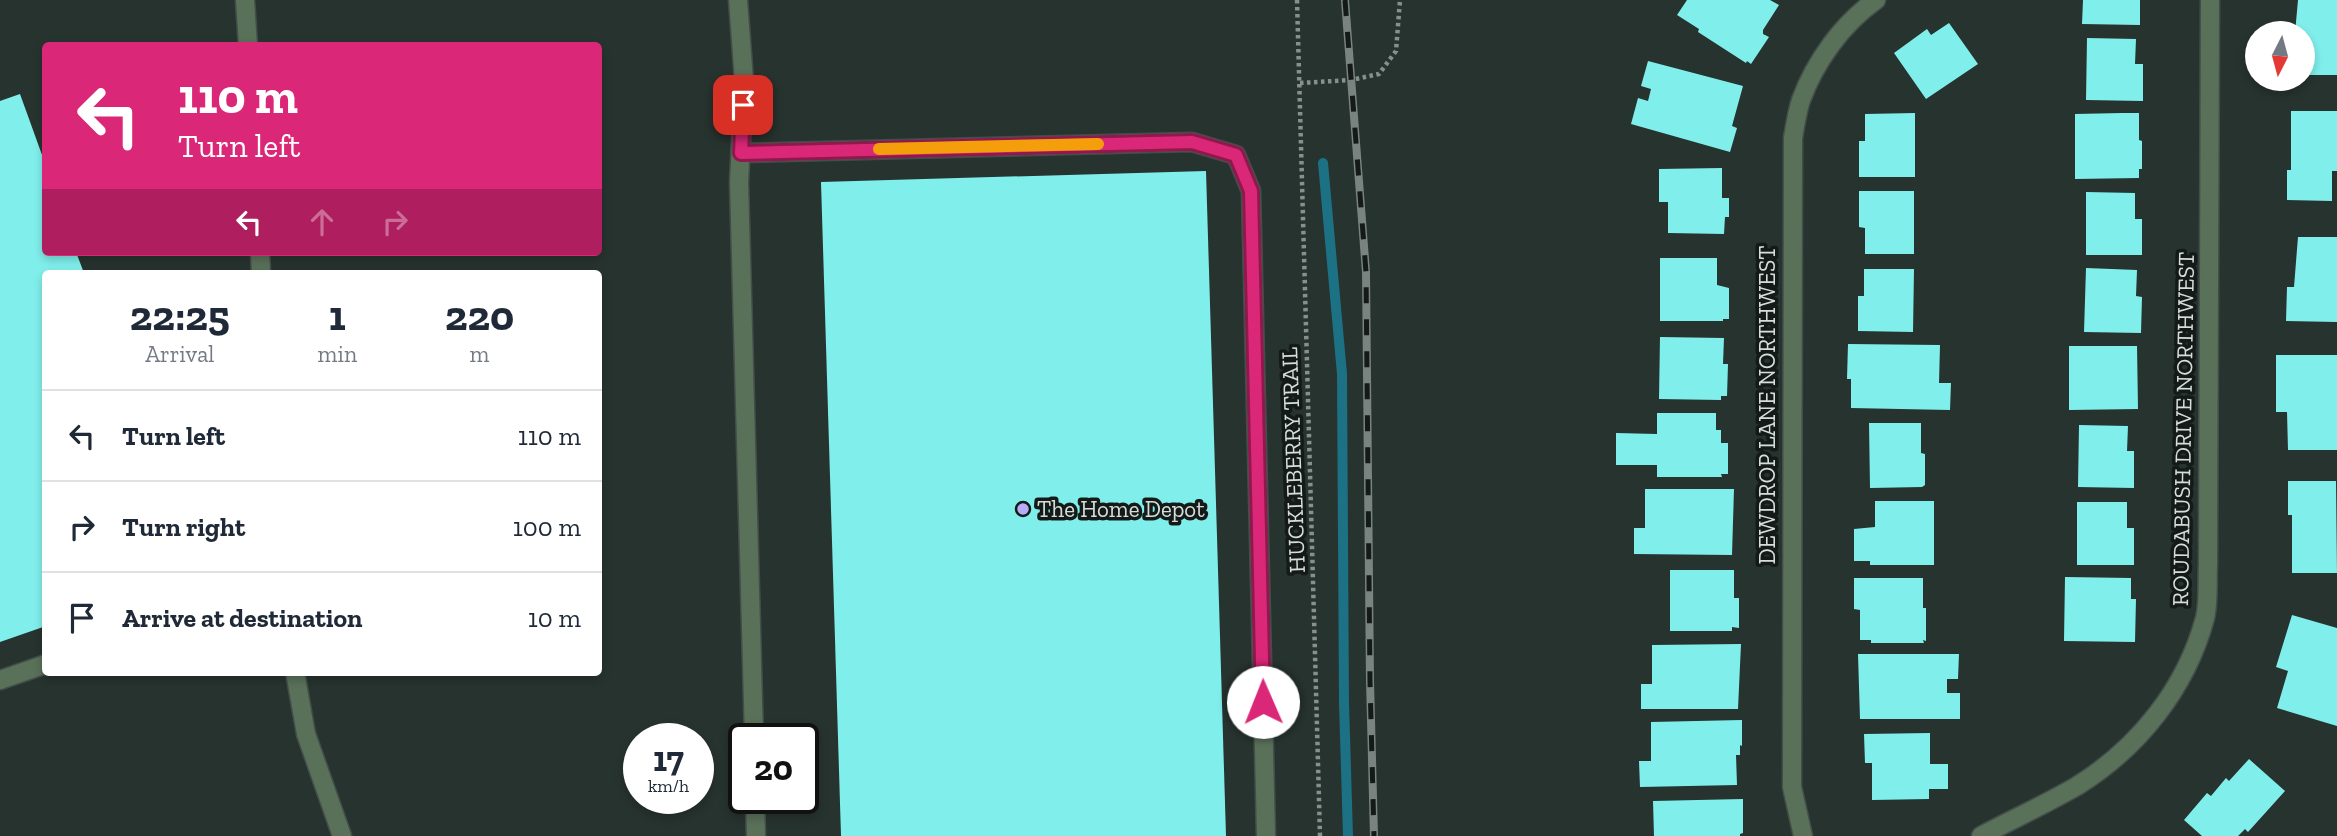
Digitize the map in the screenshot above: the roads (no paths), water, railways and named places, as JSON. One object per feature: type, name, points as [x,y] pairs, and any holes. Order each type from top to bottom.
[{"type":"street","points":[[245,0],[248,42]]},
{"type":"street","points":[[738,0],[744,81],[739,182],[754,723]]},
{"type":"street","name":"DEWDROP LANE NORTHWEST","points":[[1803,836],[1792,787],[1793,138],[1800,103],[1812,73],[1849,23],[1876,0]]},
{"type":"street","name":"ROUDABUSH DRIVE NORTHWEST","points":[[1982,836],[2077,785],[2122,753],[2160,712],[2174,689],[2188,665],[2205,616],[2208,565],[2210,0]]},
{"type":"street","points":[[741,153],[1192,142],[1236,155],[1251,191],[1266,836]]},
{"type":"street","points":[[0,680],[42,665]]},
{"type":"street","points":[[296,676],[306,734],[342,836]]},
{"type":"street","points":[[755,814],[756,836]]},
{"type":"waterway","points":[[1323,163],[1342,374],[1344,703],[1348,836]]},
{"type":"railway","points":[[1345,0],[1366,272],[1374,836]]},
{"type":"place","name":"The Home Depot","points":[[1023,509]]}]
